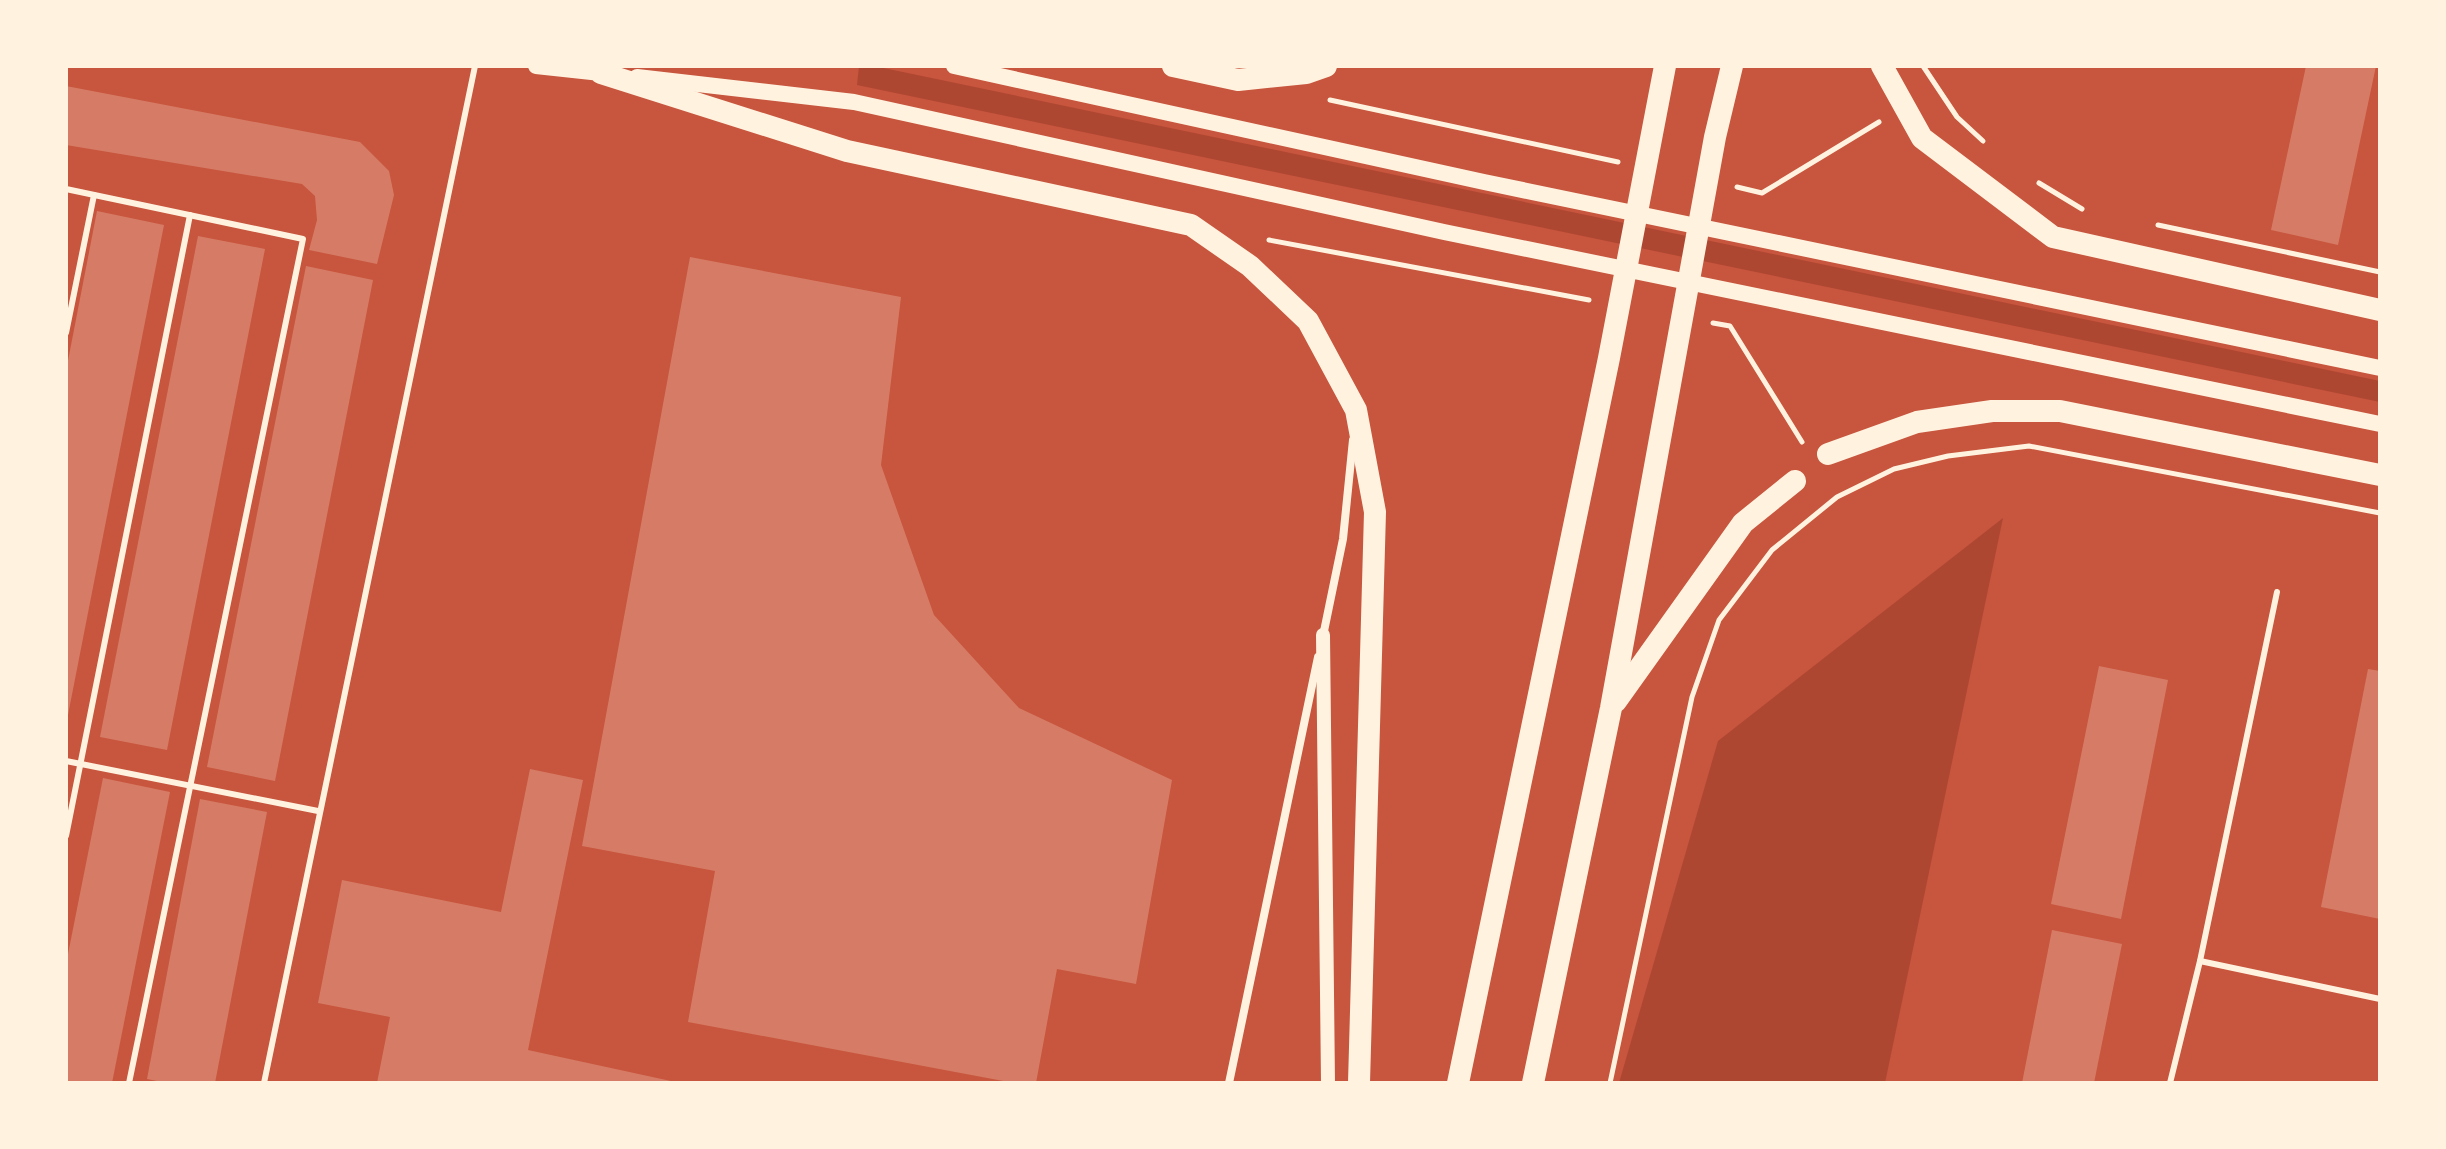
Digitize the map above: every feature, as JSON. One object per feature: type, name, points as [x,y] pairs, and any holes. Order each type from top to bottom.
[{"type":"highway","points":[[1173,66],[1238,80],[1306,73],[1326,66]]},
{"type":"highway","points":[[1458,1083],[1609,358],[1665,66]]},
{"type":"highway","points":[[1533,1083],[1611,708],[1715,137],[1732,66]]},
{"type":"highway","points":[[1882,66],[1922,138],[2053,237],[2380,310]]},
{"type":"highway","points":[[601,73],[847,151],[1191,225],[1250,266],[1308,321],[1356,410],[1375,512],[1359,1083]]},
{"type":"highway","points":[[1828,454],[1917,422],[1992,411],[2060,411],[2380,475]]},
{"type":"highway","points":[[1611,708],[1743,523],[1795,481]]},
{"type":"main road","points":[[536,66],[854,102],[1444,232],[2380,424]]},
{"type":"main road","points":[[954,66],[1484,182],[2380,368]]},
{"type":"street","points":[[1229,1083],[1343,539],[1356,410]]},
{"type":"street","points":[[1323,635],[1328,1083]]},
{"type":"lane","points":[[264,1083],[475,66]]},
{"type":"lane","points":[[66,189],[303,239],[129,1083]]},
{"type":"lane","points":[[66,333],[94,195]]},
{"type":"lane","points":[[66,836],[190,215]]},
{"type":"lane","points":[[2170,1083],[2200,961],[2277,592]]},
{"type":"lane","points":[[66,761],[318,811]]},
{"type":"lane","points":[[2200,961],[2380,999]]},
{"type":"path","points":[[1923,66],[1957,117],[1989,146]]},
{"type":"path","points":[[1315,96],[1623,163]]},
{"type":"path","points":[[1731,186],[1762,193],[1883,120]]},
{"type":"path","points":[[2033,180],[2079,208],[2094,211]]},
{"type":"path","points":[[2154,224],[2380,272]]},
{"type":"path","points":[[1268,239],[1592,300]]},
{"type":"path","points":[[1700,321],[1730,326],[1804,445]]},
{"type":"path","points":[[1610,1083],[1692,697],[1719,620],[1772,550],[1837,497],[1894,469],[1948,456],[2029,446],[2380,513]]},
{"type":"path","points":[[1828,484],[1837,497]]},
{"type":"shaded area","points":[[859,66],[874,66],[2380,381],[2380,402],[857,85]]},
{"type":"shaded area","points":[[2003,518],[1885,1083],[1619,1083],[1718,741]]},
{"type":"building","points":[[2306,66],[2376,66],[2338,245],[2271,230]]},
{"type":"building","points":[[66,86],[360,142],[389,171],[394,195],[377,264],[309,250],[317,220],[315,196],[302,184],[66,145]]},
{"type":"building","points":[[97,211],[164,225],[67,720],[66,371]]},
{"type":"building","points":[[198,236],[265,249],[167,750],[100,737]]},
{"type":"building","points":[[690,257],[901,297],[881,465],[934,615],[1019,708],[1172,780],[1136,984],[1057,969],[1036,1083],[1014,1083],[688,1022],[715,871],[582,846]]},
{"type":"building","points":[[306,266],[373,280],[275,781],[207,767]]},
{"type":"building","points":[[2099,666],[2168,680],[2121,919],[2051,904]]},
{"type":"building","points":[[2368,669],[2380,671],[2380,919],[2321,907]]},
{"type":"building","points":[[530,769],[583,780],[528,1050],[680,1083],[377,1083],[390,1017],[318,1003],[342,880],[501,912]]},
{"type":"building","points":[[103,778],[170,792],[112,1083],[66,1083],[66,964]]},
{"type":"building","points":[[200,799],[267,812],[215,1083],[167,1083],[147,1079]]},
{"type":"building","points":[[2052,930],[2122,944],[2094,1083],[2022,1083]]}]
